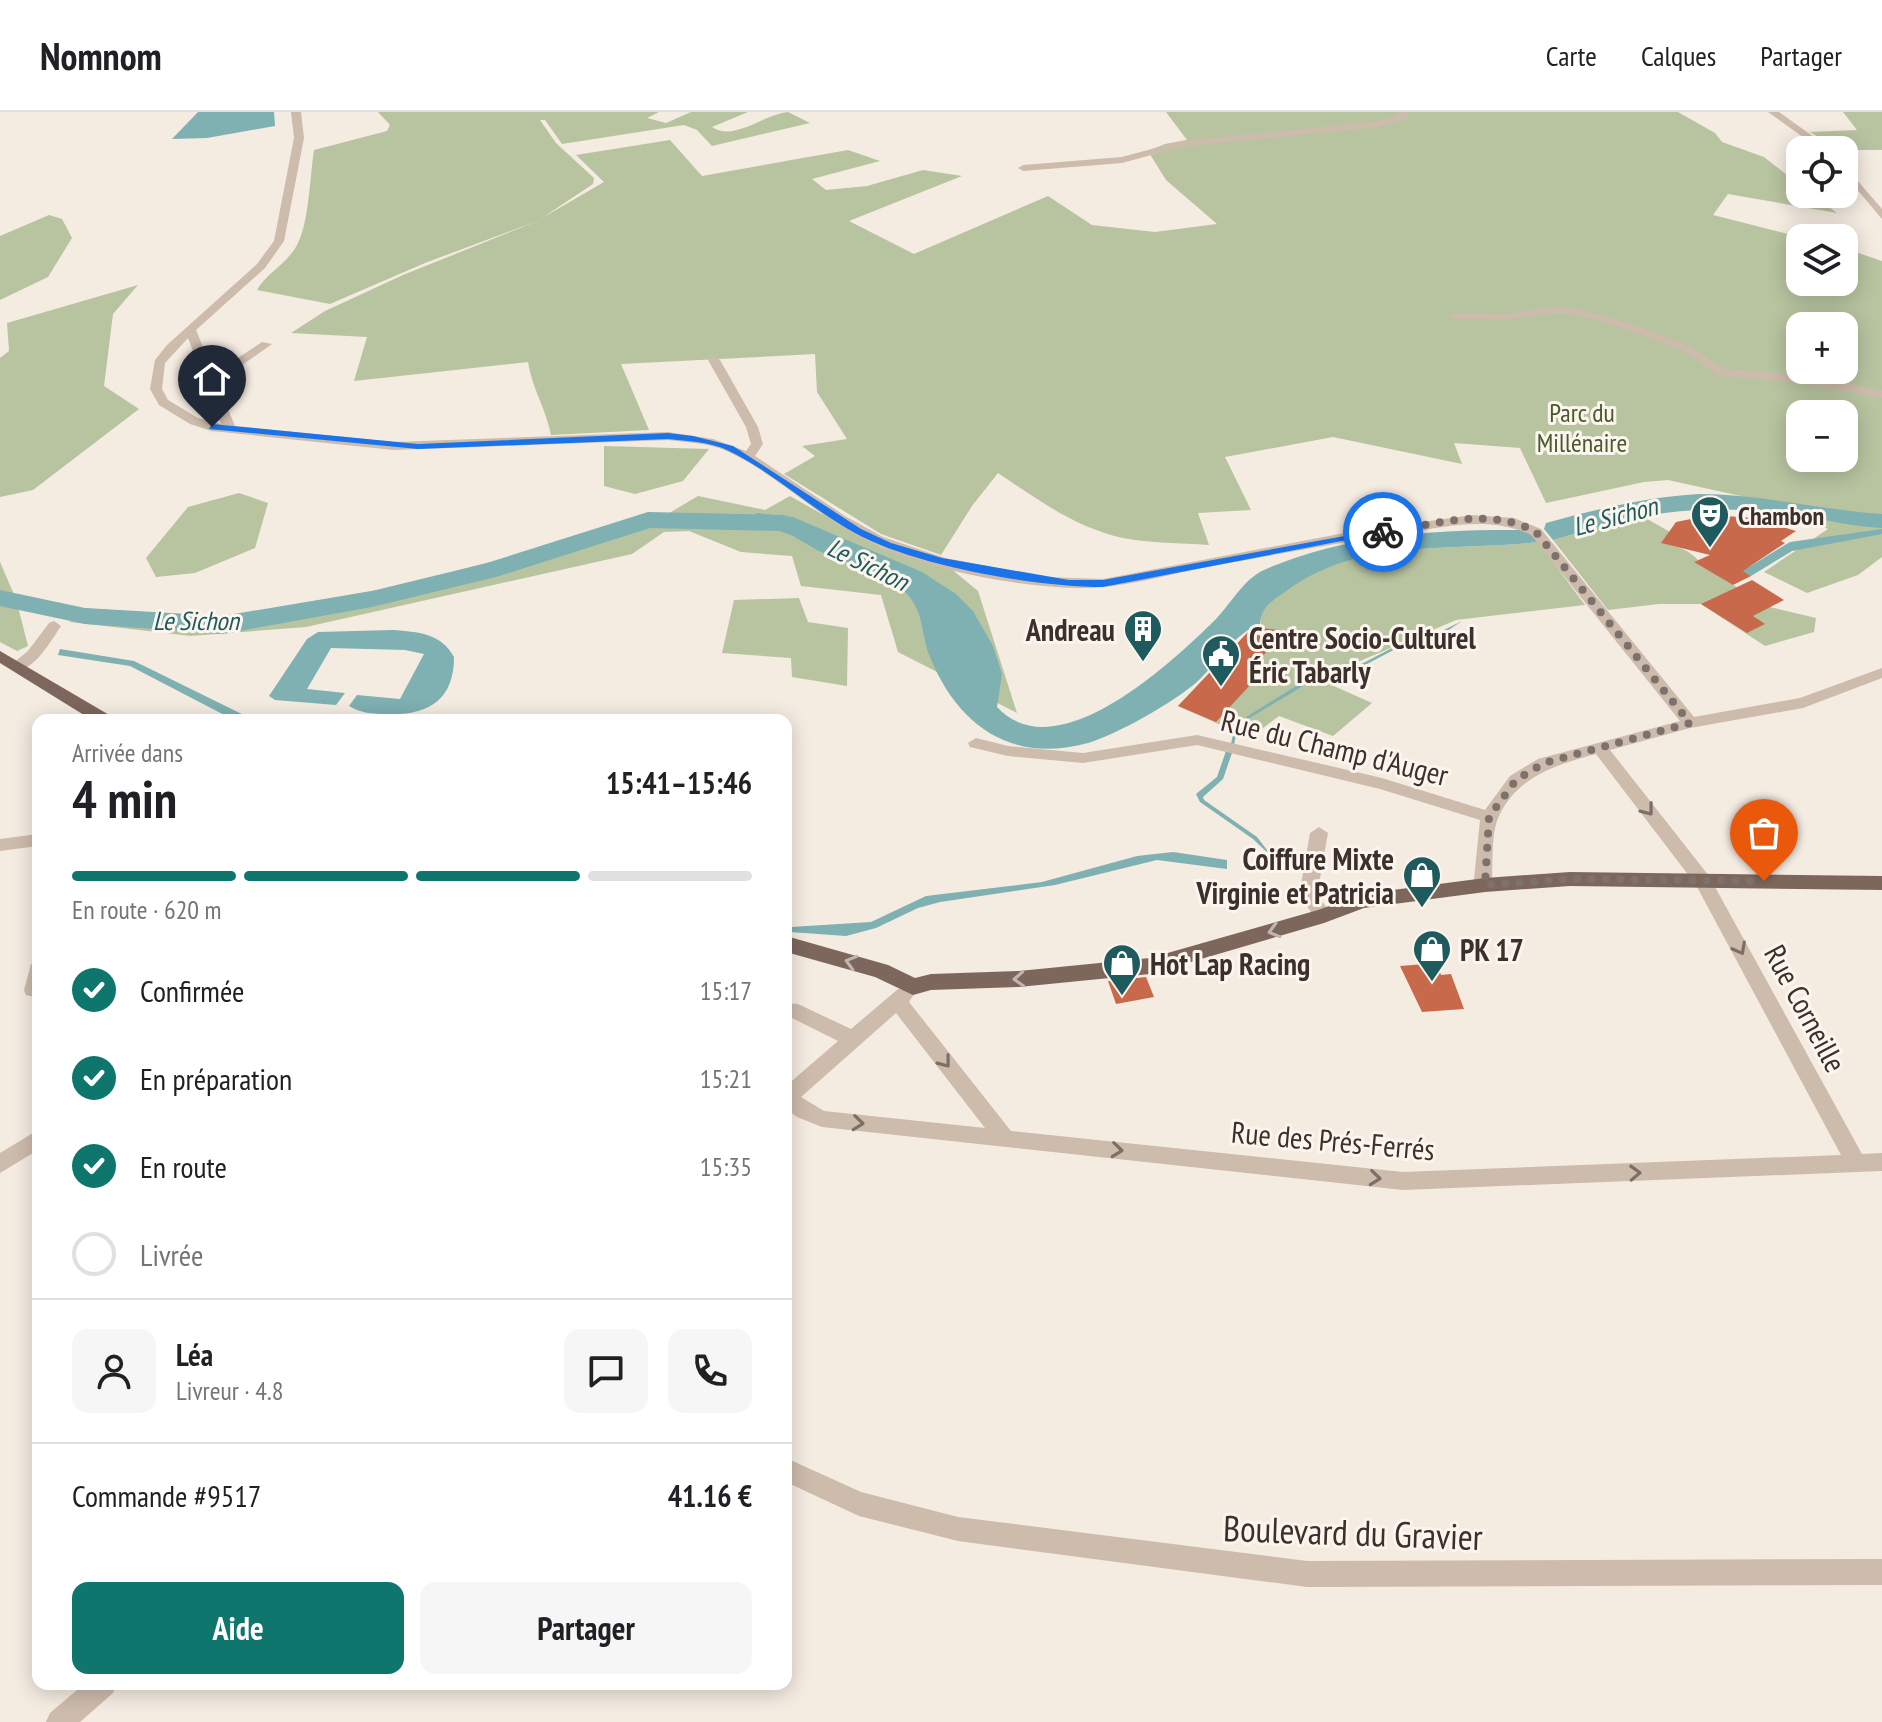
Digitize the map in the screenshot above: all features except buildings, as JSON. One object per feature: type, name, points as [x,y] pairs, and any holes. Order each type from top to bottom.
[{"type":"main road","points":[[0,656],[95,714]]},
{"type":"main road","points":[[792,946],[881,971],[905,994],[931,982],[1019,979],[1150,966],[1380,897],[1485,885],[1570,879],[1881,884]]},
{"type":"street","points":[[296,112],[299,138],[279,241],[261,266],[190,329],[159,363],[156,389],[163,402],[194,421],[230,430],[418,447],[668,436],[712,442],[747,458],[858,531],[888,545],[940,561],[1069,584],[1103,583],[1339,538],[1472,519],[1502,520],[1536,532],[1690,723]]},
{"type":"street","points":[[1023,168],[1122,160],[1181,144],[1379,124],[1403,117],[1404,112]]},
{"type":"street","points":[[1773,112],[1807,136]]},
{"type":"street","points":[[1858,186],[1882,216]]},
{"type":"street","points":[[1456,316],[1507,317],[1548,310],[1578,312],[1688,349],[1721,372],[1800,379],[1882,394]]},
{"type":"street","points":[[190,329],[230,430]]},
{"type":"street","points":[[211,382],[266,344]]},
{"type":"street","points":[[714,360],[752,427],[757,444],[747,458]]},
{"type":"street","points":[[17,667],[33,654],[54,626]]},
{"type":"street","points":[[1485,885],[1489,817],[1516,780],[1544,763],[1690,723],[1803,703],[1882,673]]},
{"type":"street","name":"Rue du Champ d'Auger","points":[[976,743],[1008,751],[1083,758],[1197,740],[1382,784],[1489,817]]},
{"type":"street","name":"Rue Corneille","points":[[1600,748],[1703,881],[1857,1164]]},
{"type":"street","points":[[1319,833],[1308,896],[1324,916]]},
{"type":"street","points":[[0,845],[32,841]]},
{"type":"street","points":[[792,1093],[905,994],[1004,1137]]},
{"type":"street","points":[[792,1009],[853,1039]]},
{"type":"street","name":"Rue des Prés-Ferrés","points":[[792,1102],[822,1119],[1403,1181],[1882,1162]]},
{"type":"street","points":[[0,1164],[32,1143]]},
{"type":"street","name":"Boulevard du Gravier","points":[[792,1473],[859,1504],[958,1529],[1307,1574],[1882,1572]]},
{"type":"street","points":[[59,1722],[97,1690]]},
{"type":"green space","name":"Parc du Millénaire","points":[[378,112],[659,112],[647,118],[666,123],[691,112],[748,112],[712,127],[730,131],[788,112],[810,123],[712,146],[697,130],[684,125],[562,144],[545,120],[540,120],[556,143],[594,178],[593,184],[542,218],[604,182],[576,155],[670,140],[702,176],[848,150],[880,161],[812,179],[826,190],[867,186],[923,170],[962,176],[849,221],[914,254],[1048,196],[1092,225],[1155,232],[1217,224],[1166,180],[1148,151],[1187,140],[1166,112],[1678,112],[1715,133],[1722,142],[1764,157],[1786,174],[1786,204],[1728,194],[1713,215],[1786,233],[1786,296],[1858,296],[1858,253],[1882,261],[1882,557],[1858,575],[1807,593],[1764,572],[1828,529],[1768,502],[1668,480],[1644,482],[1546,503],[1520,448],[1454,443],[1462,464],[1333,437],[1225,457],[1251,510],[1198,513],[1209,545],[1144,541],[1106,533],[1058,512],[998,473],[972,506],[941,555],[881,534],[784,474],[815,456],[802,446],[847,439],[817,392],[815,354],[621,364],[649,430],[551,435],[528,362],[354,381],[367,337],[291,333],[325,311],[403,275],[540,220],[425,263],[330,304],[257,290],[289,257],[302,234],[314,150],[387,131],[390,125]]},
{"type":"green space","points":[[1843,112],[1882,112],[1882,150],[1858,150],[1858,136],[1817,136],[1810,132],[1857,130]]},
{"type":"green space","points":[[1808,208],[1830,208],[1837,213]]},
{"type":"green space","points":[[49,215],[62,219],[72,238],[48,277],[0,300],[0,236]]},
{"type":"green space","points":[[138,285],[113,314],[104,386],[139,409],[33,490],[0,497],[0,358],[9,351],[7,323]]},
{"type":"green space","points":[[604,446],[709,449],[683,481],[635,494],[604,486]]},
{"type":"green space","points":[[239,493],[268,503],[255,548],[195,573],[156,577],[146,558],[188,507]]},
{"type":"green space","points":[[698,496],[765,510],[790,496],[882,548],[949,567],[978,591],[1017,713],[898,652],[881,595],[801,586],[792,556],[741,552],[689,531],[664,532],[632,554],[306,627],[191,636],[70,622],[80,608],[223,617],[400,586],[666,515]]},
{"type":"green space","points":[[1642,516],[1670,532],[1662,543],[1686,551],[1698,560],[1695,562],[1770,607],[1816,618],[1814,632],[1765,646],[1701,604],[1659,604],[1608,610],[1553,540],[1603,526],[1610,529],[1611,523]]},
{"type":"green space","points":[[1538,542],[1585,605],[1456,620],[1318,679],[1372,703],[1333,736],[1279,716],[1250,738],[1178,706],[1248,632],[1261,636],[1260,617],[1267,605],[1313,574],[1343,562],[1406,550]]},
{"type":"green space","points":[[0,562],[16,599],[28,646],[17,651],[0,642]]},
{"type":"green space","points":[[799,598],[808,622],[848,628],[847,686],[792,677],[791,658],[722,653],[734,600]]},
{"type":"water","points":[[198,112],[274,112],[275,126],[207,138],[172,139]]},
{"type":"water","points":[[1699,494],[1882,514],[1882,528],[1777,513],[1706,510],[1635,518],[1611,523],[1610,529],[1602,526],[1553,540],[1544,529],[1546,523],[1603,508]]},
{"type":"water","points":[[756,513],[793,517],[922,572],[956,594],[973,611],[993,646],[1002,674],[997,707],[1021,723],[1050,727],[1080,719],[1111,704],[1141,684],[1213,622],[1256,574],[1295,558],[1360,541],[1427,533],[1527,530],[1538,542],[1407,550],[1343,562],[1313,574],[1272,602],[1262,613],[1260,624],[1242,634],[1198,681],[1161,707],[1114,733],[1088,743],[1061,748],[1035,748],[991,734],[972,720],[956,702],[930,657],[917,610],[899,586],[877,573],[817,550],[785,532],[749,526]]},
{"type":"water","points":[[1882,529],[1882,534],[1792,551],[1751,576],[1727,562],[1749,567],[1790,542]]},
{"type":"water","points":[[1462,621],[1447,631],[1403,645],[1348,674],[1308,683],[1238,725],[1234,745],[1231,744],[1235,724],[1296,686],[1348,671],[1394,647],[1434,635]]},
{"type":"water","points":[[393,630],[436,638],[454,657],[449,685],[435,703],[426,708],[401,714],[381,714],[362,712],[349,706],[357,695],[400,699],[424,654],[405,650],[331,648],[307,689],[345,693],[336,705],[275,700],[269,696],[307,639],[318,632]]},
{"type":"water","points":[[60,649],[134,661],[242,714],[222,714],[130,666],[58,655]]},
{"type":"water","points":[[1226,751],[1232,753],[1223,779],[1203,797],[1204,800],[1257,837],[1274,859],[1253,839],[1200,802],[1196,794],[1217,777]]},
{"type":"water","points":[[1173,852],[1227,860],[1227,869],[1157,860],[1055,885],[940,902],[918,908],[876,928],[846,936],[792,932],[792,927],[871,922],[926,896],[1042,882],[1137,856]]},
{"type":"waterway","name":"Le Sichon","points":[[0,598],[85,616],[222,625],[372,599],[496,569],[648,520],[784,523],[794,528]]},
{"type":"way so far","points":[[1383,532],[1488,519],[1514,522],[1536,532],[1690,723],[1544,763],[1516,780],[1489,817],[1485,885],[1570,879],[1764,881]]},
{"type":"place","name":"Chambon","points":[[1710,549]]},
{"type":"place","name":"Andreau","points":[[1143,663]]},
{"type":"place","name":"Centre Socio-Culturel Éric Tabarly","points":[[1221,688]]},
{"type":"place","name":"Coiffure Mixte Virginie et Patricia","points":[[1422,909]]},
{"type":"place","name":"PK 17","points":[[1432,983]]},
{"type":"place","name":"Hot Lap Racing","points":[[1122,997]]},
{"type":"route","points":[[212,427],[418,447],[668,436],[712,442],[730,448],[858,531],[888,545],[940,561],[1069,584],[1103,583],[1383,532]]}]
